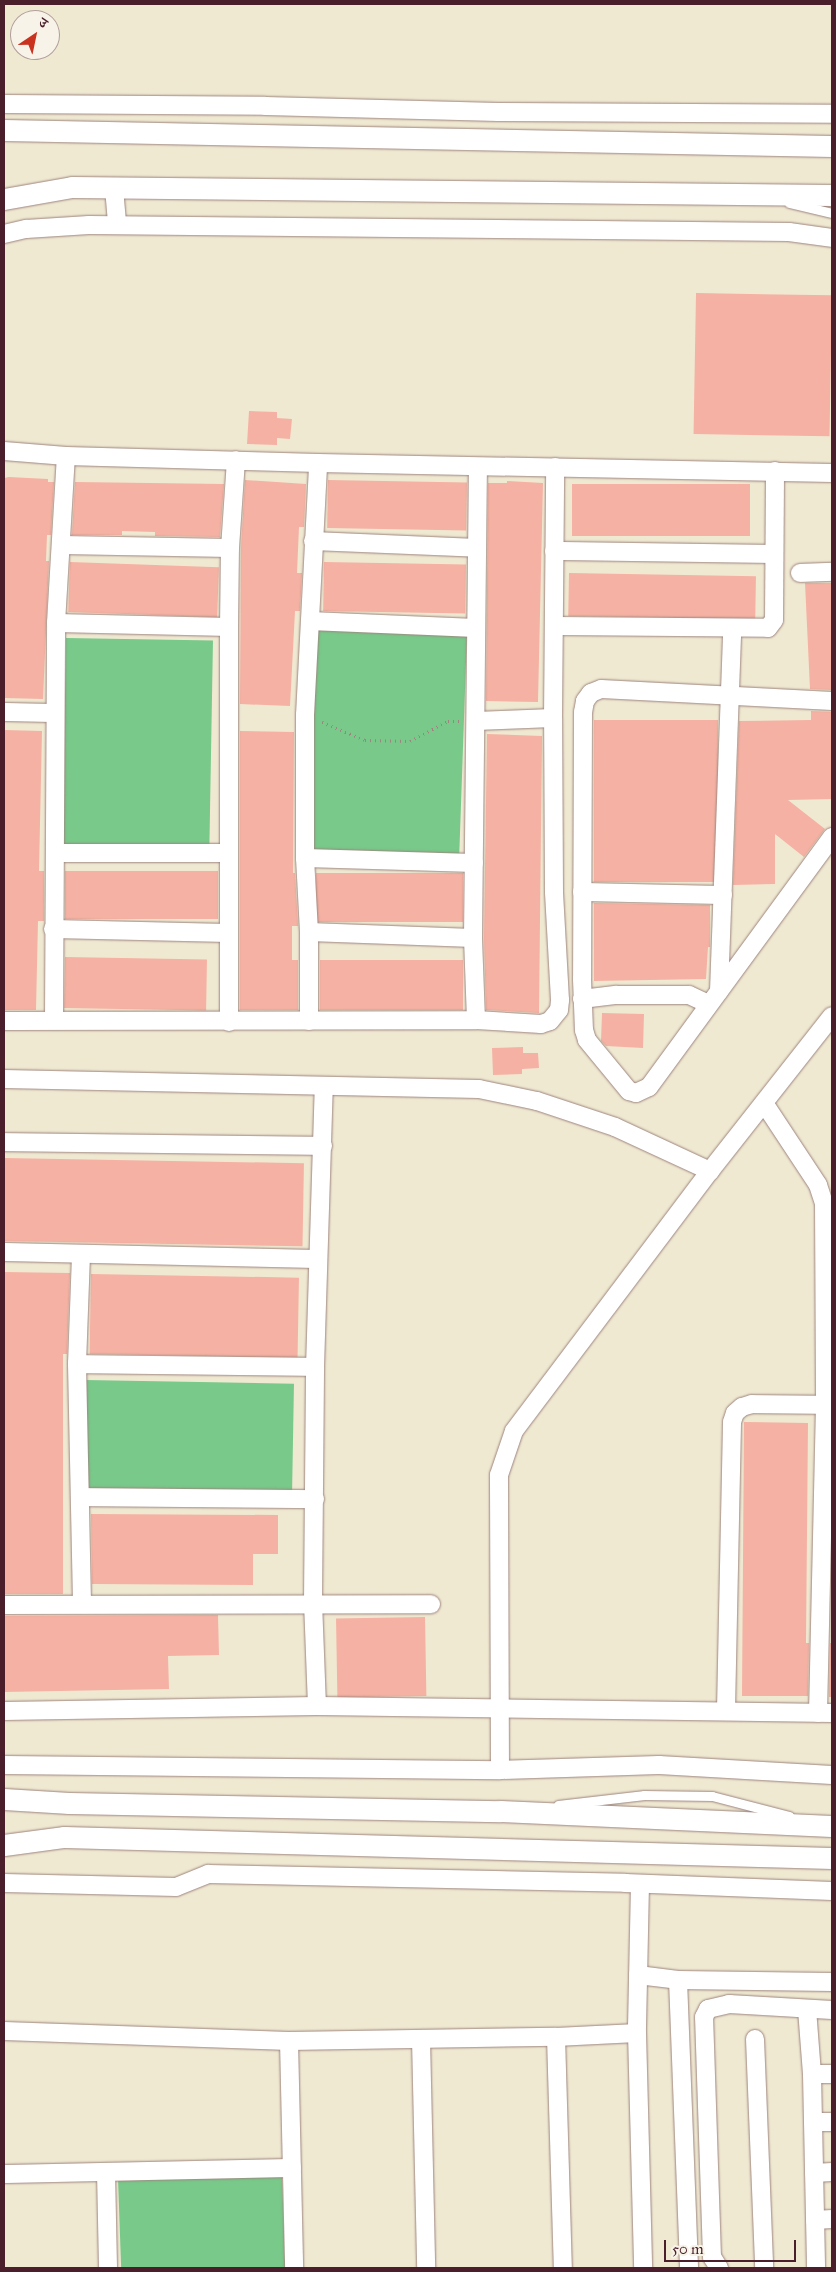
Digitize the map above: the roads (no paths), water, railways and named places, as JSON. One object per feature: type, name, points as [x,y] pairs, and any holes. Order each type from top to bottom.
[{"type":"street","points":[[4,104],[265,106],[508,112],[832,114]]},
{"type":"street","points":[[4,130],[832,146]]},
{"type":"street","points":[[4,199],[72,187],[832,195]]},
{"type":"street","points":[[114,188],[117,225]]},
{"type":"street","points":[[4,234],[26,229],[117,225],[790,232],[832,238]]},
{"type":"street","points":[[4,450],[66,456],[478,467],[832,473]]},
{"type":"street","points":[[54,1020],[54,712],[56,623],[66,456]]},
{"type":"street","points":[[229,1022],[229,626],[230,548],[236,460]]},
{"type":"street","points":[[310,1021],[309,932],[305,858],[305,716],[318,463]]},
{"type":"street","points":[[476,1020],[473,938],[478,467]]},
{"type":"street","points":[[4,1021],[476,1020],[542,1024],[550,1021],[559,1010],[554,892],[555,468]]},
{"type":"street","points":[[555,626],[763,629],[771,625],[774,620],[775,471]]},
{"type":"street","points":[[313,541],[477,548]]},
{"type":"street","points":[[62,545],[230,548]]},
{"type":"street","points":[[554,551],[774,554]]},
{"type":"street","points":[[800,573],[832,572]]},
{"type":"street","points":[[310,621],[476,628]]},
{"type":"street","points":[[56,623],[229,626]]},
{"type":"street","points":[[714,997],[723,895],[728,695],[732,629]]},
{"type":"street","points":[[832,701],[601,689],[591,693],[585,701],[582,712],[582,999],[584,1030],[588,1040],[625,1086],[636,1093],[649,1088],[832,837]]},
{"type":"street","points":[[4,712],[54,712]]},
{"type":"street","points":[[476,721],[553,718]]},
{"type":"street","points":[[55,853],[228,853]]},
{"type":"street","points":[[305,858],[474,863]]},
{"type":"street","points":[[582,892],[723,895]]},
{"type":"street","points":[[53,929],[228,932]]},
{"type":"street","points":[[309,932],[473,938]]},
{"type":"street","points":[[582,999],[617,995],[714,997]]},
{"type":"street","points":[[500,1770],[499,1475],[511,1440],[524,1416],[832,1016]]},
{"type":"street","points":[[4,1079],[479,1089],[537,1101],[615,1127],[710,1172]]},
{"type":"street","points":[[317,1706],[313,1602],[315,1367],[324,1086]]},
{"type":"street","points":[[4,1712],[317,1706],[726,1710],[825,1713],[828,1405],[824,1203],[818,1185],[764,1102]]},
{"type":"street","points":[[4,1142],[323,1146]]},
{"type":"street","points":[[4,1252],[318,1259]]},
{"type":"street","points":[[81,1255],[77,1364],[82,1603]]},
{"type":"street","points":[[77,1364],[315,1367]]},
{"type":"street","points":[[726,1710],[732,1422],[735,1414],[742,1407],[752,1404],[828,1405]]},
{"type":"street","points":[[80,1497],[315,1499]]},
{"type":"street","points":[[4,1604],[313,1602],[431,1604]]},
{"type":"street","points":[[4,1765],[500,1770],[659,1765],[832,1775]]},
{"type":"street","points":[[4,1799],[79,1803],[500,1811],[831,1826]]},
{"type":"street","points":[[4,1845],[64,1837],[832,1858]]},
{"type":"street","points":[[4,1883],[176,1887],[208,1874],[640,1884],[832,1891]]},
{"type":"street","points":[[640,1884],[637,2033],[643,2268]]},
{"type":"street","points":[[638,1975],[678,1980],[832,1982]]},
{"type":"street","points":[[678,1980],[689,2268]]},
{"type":"street","points":[[719,2268],[712,2258],[704,2017],[708,2009],[729,2004],[832,2010]]},
{"type":"street","points":[[807,2009],[812,2074],[814,2173],[824,2220],[816,2268]]},
{"type":"street","points":[[4,2031],[289,2041],[556,2037],[637,2033]]},
{"type":"street","points":[[556,2037],[563,2268]]},
{"type":"street","points":[[421,2039],[426,2268]]},
{"type":"street","points":[[755,2040],[764,2268]]},
{"type":"street","points":[[289,2041],[294,2268]]},
{"type":"street","points":[[812,2074],[832,2074]]},
{"type":"street","points":[[812,2122],[832,2122]]},
{"type":"street","points":[[4,2174],[292,2168]]},
{"type":"street","points":[[106,2172],[108,2268]]},
{"type":"street","points":[[814,2173],[832,2172]]},
{"type":"lane","points":[[755,194],[832,214]]}]
